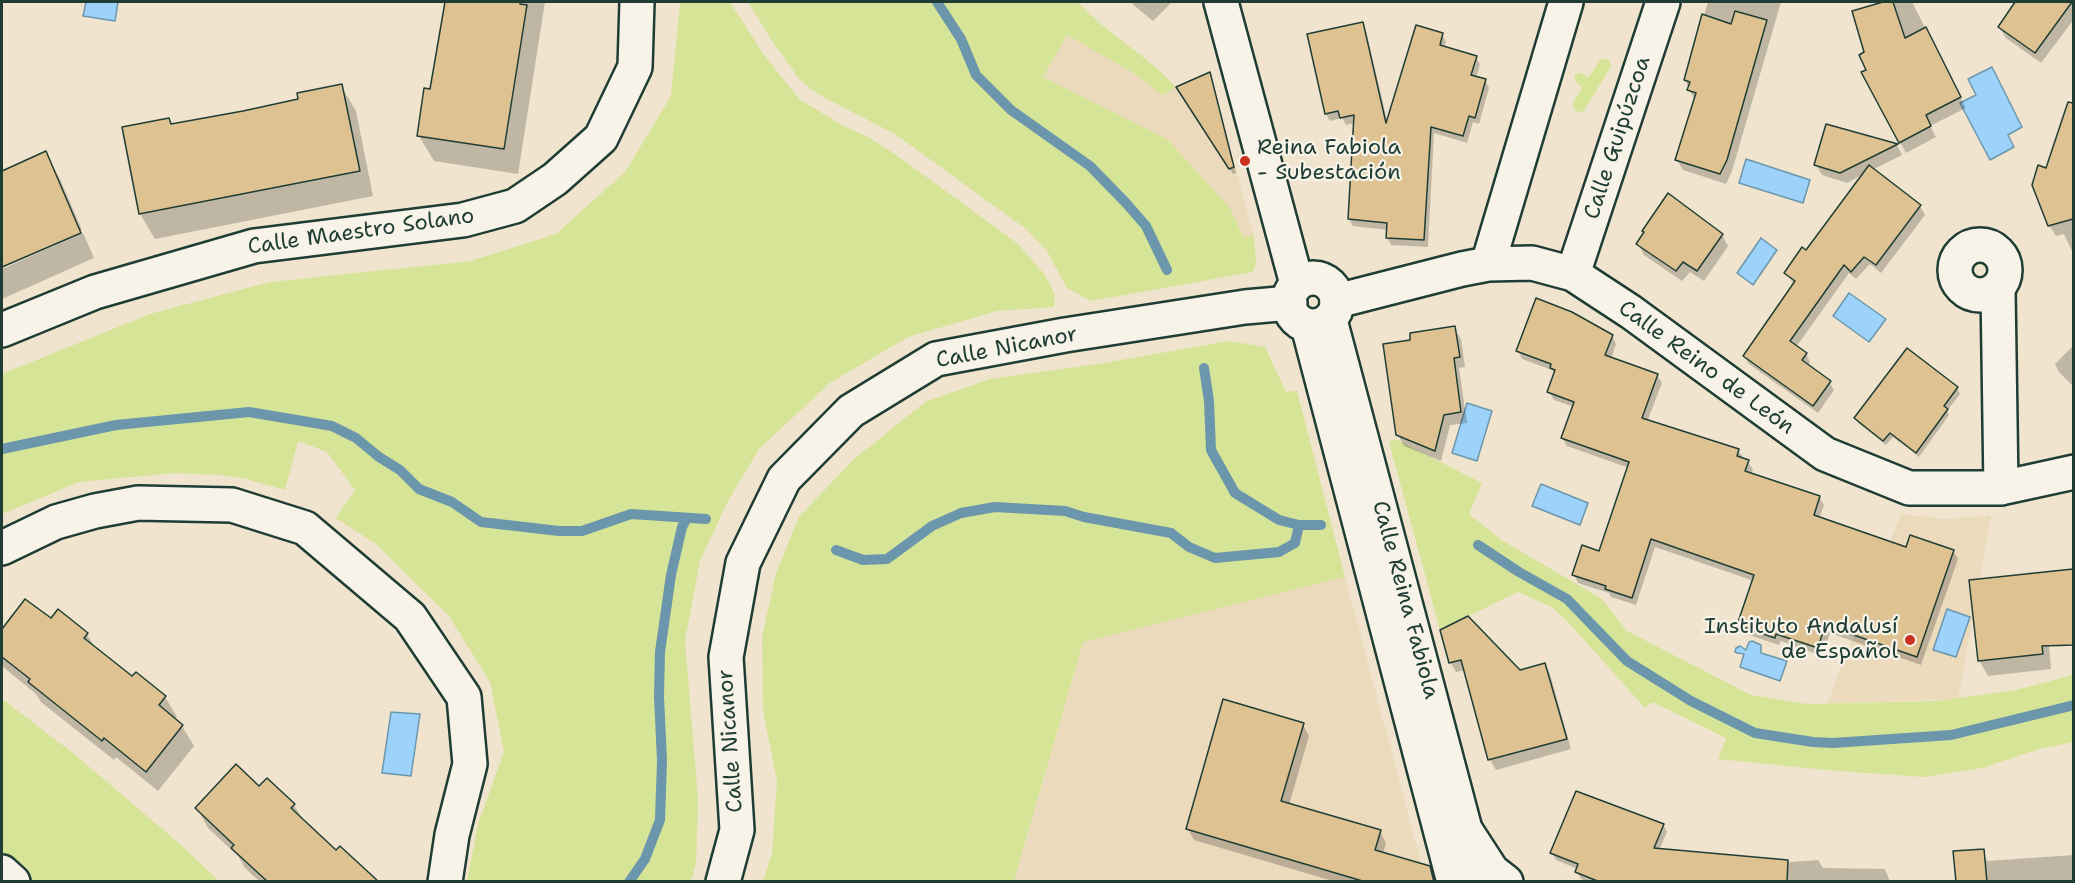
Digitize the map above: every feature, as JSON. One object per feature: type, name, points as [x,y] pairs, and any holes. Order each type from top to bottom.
[{"type":"street","name":"Calle Maestro Solano","points":[[2,330],[95,292],[254,246],[463,220],[515,206],[555,179],[601,138],[636,67],[637,2]]},
{"type":"street","name":"Calle Reina Fabiola","points":[[1221,2],[1313,302],[1479,882]]},
{"type":"street","name":"Calle Reina Fabiola","points":[[1244,2],[1313,302],[1454,882]]},
{"type":"street","points":[[1488,264],[1566,2]]},
{"type":"street","name":"Calle Guipúzcoa","points":[[1573,274],[1663,2]]},
{"type":"street","name":"Calle Reino de León","points":[[1313,302],[1488,264],[1532,262],[1573,274],[1631,312],[1825,454],[1909,488],[2001,488],[2073,472]]},
{"type":"street","points":[[1998,289],[2001,488]]},
{"type":"street","name":"Calle Nicanor","points":[[723,882],[736,830],[726,657],[743,563],[784,479],[851,411],[936,358],[1211,312],[1313,302]]},
{"type":"street","points":[[2,548],[56,522],[95,511],[138,503],[232,505],[305,528],[410,616],[464,697],[470,764],[452,835],[445,882]]},
{"type":"street","points":[[1466,831],[1492,870],[1506,882]]},
{"type":"street","points":[[2,872],[13,882]]},
{"type":"shaded area","points":[[1067,34],[1132,72],[1162,95],[1176,87],[1200,125],[1222,119],[1254,236],[1243,237],[1230,208],[1043,77]]},
{"type":"shaded area","name":"Instituto Andalusí de Español","points":[[1901,514],[1944,519],[1991,516],[1958,699],[1827,704]]},
{"type":"shaded area","points":[[1345,577],[1426,881],[1014,882],[1083,642]]},
{"type":"green space","points":[[680,2],[730,2],[762,52],[799,99],[840,124],[870,138],[899,157],[1017,243],[1045,275],[1055,295],[1054,307],[997,311],[908,337],[830,383],[759,449],[727,503],[700,561],[685,641],[698,799],[696,864],[691,881],[467,881],[478,824],[504,752],[490,682],[449,616],[376,544],[336,518],[355,490],[327,452],[298,441],[285,490],[246,479],[175,473],[79,482],[2,514],[2,374],[150,314],[270,282],[471,261],[556,234],[625,172],[671,96]]},
{"type":"green space","points":[[748,2],[1077,2],[1158,69],[1176,87],[1162,95],[1132,72],[1067,35],[1043,77],[1167,139],[1230,208],[1243,237],[1254,236],[1256,260],[1253,272],[1091,301],[1067,288],[1047,251],[1026,229],[895,134],[821,96],[800,80]]},
{"type":"green space","points":[[1601,59],[1610,60],[1611,67],[1582,113],[1574,110],[1573,103],[1582,88],[1574,75],[1581,73],[1588,78]]},
{"type":"green space","points":[[1229,341],[1265,347],[1286,392],[1297,391],[1345,577],[1083,642],[1014,881],[763,881],[772,853],[777,781],[763,710],[762,637],[776,573],[799,517],[853,460],[925,402],[990,379],[1104,363]]},
{"type":"green space","points":[[1395,439],[1482,483],[1469,514],[1500,539],[1602,599],[1627,631],[1751,695],[1807,704],[1936,701],[2016,690],[2073,675],[2073,742],[2039,749],[1982,768],[1925,777],[1718,759],[1726,738],[1653,702],[1645,708],[1569,623],[1553,608],[1539,601],[1518,592],[1440,630],[1389,442]]},
{"type":"green space","points":[[2,699],[73,753],[182,846],[219,881],[32,881],[2,854]]},
{"type":"water","points":[[86,2],[118,2],[115,21],[83,16]]},
{"type":"water","points":[[1992,67],[2022,127],[2008,135],[2014,147],[1990,160],[1960,103],[1976,95],[1968,79]]},
{"type":"water","points":[[1746,159],[1810,180],[1803,203],[1739,183]]},
{"type":"water","points":[[1761,238],[1777,250],[1753,285],[1737,273]]},
{"type":"water","points":[[1849,293],[1886,319],[1869,342],[1833,316]]},
{"type":"water","points":[[1467,403],[1492,411],[1477,461],[1452,453]]},
{"type":"water","points":[[1541,484],[1588,503],[1580,525],[1532,506]]},
{"type":"water","points":[[1947,609],[1970,617],[1956,657],[1933,650]]},
{"type":"water","points":[[1749,642],[1761,645],[1761,653],[1787,661],[1780,681],[1740,667],[1744,654],[1735,652],[1736,648],[1740,646],[1746,650]]},
{"type":"water","points":[[391,712],[420,714],[411,776],[382,773]]},
{"type":"building","points":[[445,2],[520,2],[520,4],[527,5],[504,149],[417,136],[424,88],[430,89]]},
{"type":"building","points":[[1883,2],[1893,2],[1905,38],[1926,27],[1961,97],[1926,115],[1931,126],[1899,143],[1861,72],[1866,70],[1859,55],[1864,52],[1852,11]]},
{"type":"building","points":[[2015,2],[2072,2],[2035,53],[1998,27]]},
{"type":"building","points":[[1735,11],[1767,20],[1727,160],[1720,174],[1675,160],[1696,93],[1687,90],[1690,82],[1684,80],[1702,14],[1731,24]]},
{"type":"building","points":[[1363,22],[1386,123],[1416,25],[1443,33],[1440,45],[1477,56],[1471,75],[1486,79],[1475,118],[1469,116],[1463,136],[1431,127],[1424,240],[1386,238],[1387,223],[1348,219],[1354,115],[1340,118],[1338,111],[1325,114],[1307,34]]},
{"type":"building","points":[[1210,72],[1234,167],[1229,169],[1176,87]]},
{"type":"building","points":[[342,84],[360,171],[139,214],[122,127],[169,118],[171,124],[243,111],[298,99],[297,93]]},
{"type":"building","points":[[2068,102],[2073,103],[2073,219],[2048,226],[2032,185],[2038,165],[2046,168]]},
{"type":"building","points":[[1826,124],[1898,144],[1840,173],[1814,165]]},
{"type":"building","points":[[46,151],[81,233],[2,267],[2,171]]},
{"type":"building","points":[[1869,165],[1921,205],[1876,265],[1864,257],[1851,272],[1844,265],[1790,341],[1807,353],[1802,360],[1831,381],[1813,406],[1743,356],[1795,281],[1784,273],[1802,247],[1806,250]]},
{"type":"building","points":[[1668,193],[1723,234],[1697,271],[1683,262],[1676,271],[1636,244],[1644,232],[1642,231]]},
{"type":"building","points":[[1536,298],[1572,312],[1613,335],[1605,355],[1658,374],[1642,418],[1739,449],[1737,456],[1749,460],[1745,471],[1820,496],[1814,515],[1906,547],[1910,535],[1954,550],[1917,657],[1825,625],[1818,648],[1776,634],[1775,638],[1737,625],[1754,575],[1651,539],[1632,598],[1605,589],[1606,586],[1572,575],[1582,545],[1599,551],[1629,462],[1561,438],[1574,402],[1547,392],[1555,370],[1550,368],[1551,364],[1516,351]]},
{"type":"building","points":[[1455,326],[1460,357],[1454,358],[1461,412],[1444,415],[1435,451],[1396,435],[1383,344],[1410,340],[1410,333]]},
{"type":"building","points":[[1907,348],[1958,387],[1944,406],[1948,409],[1916,453],[1890,433],[1883,441],[1854,418]]},
{"type":"building","points":[[2073,569],[2073,645],[2042,646],[2043,654],[1978,661],[1969,580]]},
{"type":"building","points":[[25,599],[51,618],[58,609],[88,633],[84,638],[132,676],[136,672],[166,696],[159,705],[183,725],[146,772],[104,738],[102,741],[28,682],[30,679],[2,657],[2,629]]},
{"type":"building","points":[[1468,616],[1520,670],[1545,663],[1567,739],[1488,760],[1461,660],[1449,663],[1440,630]]},
{"type":"building","points":[[1223,699],[1304,723],[1281,801],[1381,830],[1375,850],[1430,866],[1434,882],[1366,882],[1186,829]]},
{"type":"building","points":[[236,764],[259,786],[267,778],[295,804],[291,808],[336,850],[340,846],[379,882],[268,882],[231,848],[234,845],[195,808]]},
{"type":"building","points":[[1576,791],[1664,824],[1654,848],[1788,860],[1787,882],[1600,882],[1575,872],[1578,864],[1550,853]]},
{"type":"building","points":[[1984,849],[1987,882],[1956,882],[1953,851]]},
{"type":"waterway","points":[[937,2],[961,39],[976,75],[1011,110],[1090,166],[1146,226],[1167,270]]},
{"type":"waterway","points":[[1204,368],[1209,401],[1211,450],[1235,493],[1279,520],[1299,525],[1321,525]]},
{"type":"waterway","points":[[2,449],[116,425],[249,412],[332,426],[356,438],[379,457],[400,470],[419,489],[452,502],[481,522],[559,531],[582,531],[631,514],[706,519]]},
{"type":"waterway","points":[[836,550],[863,560],[887,559],[932,526],[961,513],[995,507],[1065,511],[1084,517],[1171,533],[1189,547],[1215,558],[1279,552],[1295,543],[1299,525]]},
{"type":"waterway","points":[[629,882],[645,859],[660,820],[662,761],[659,696],[660,652],[671,575],[682,527],[687,518]]},
{"type":"waterway","points":[[1478,545],[1519,572],[1567,599],[1627,661],[1691,701],[1755,733],[1833,743],[1951,735],[2074,705]]},
{"type":"place","name":"Reina Fabiola - Subestación","points":[[1245,161]]},
{"type":"place","name":"Instituto Andalusí de Español","points":[[1910,640]]}]
